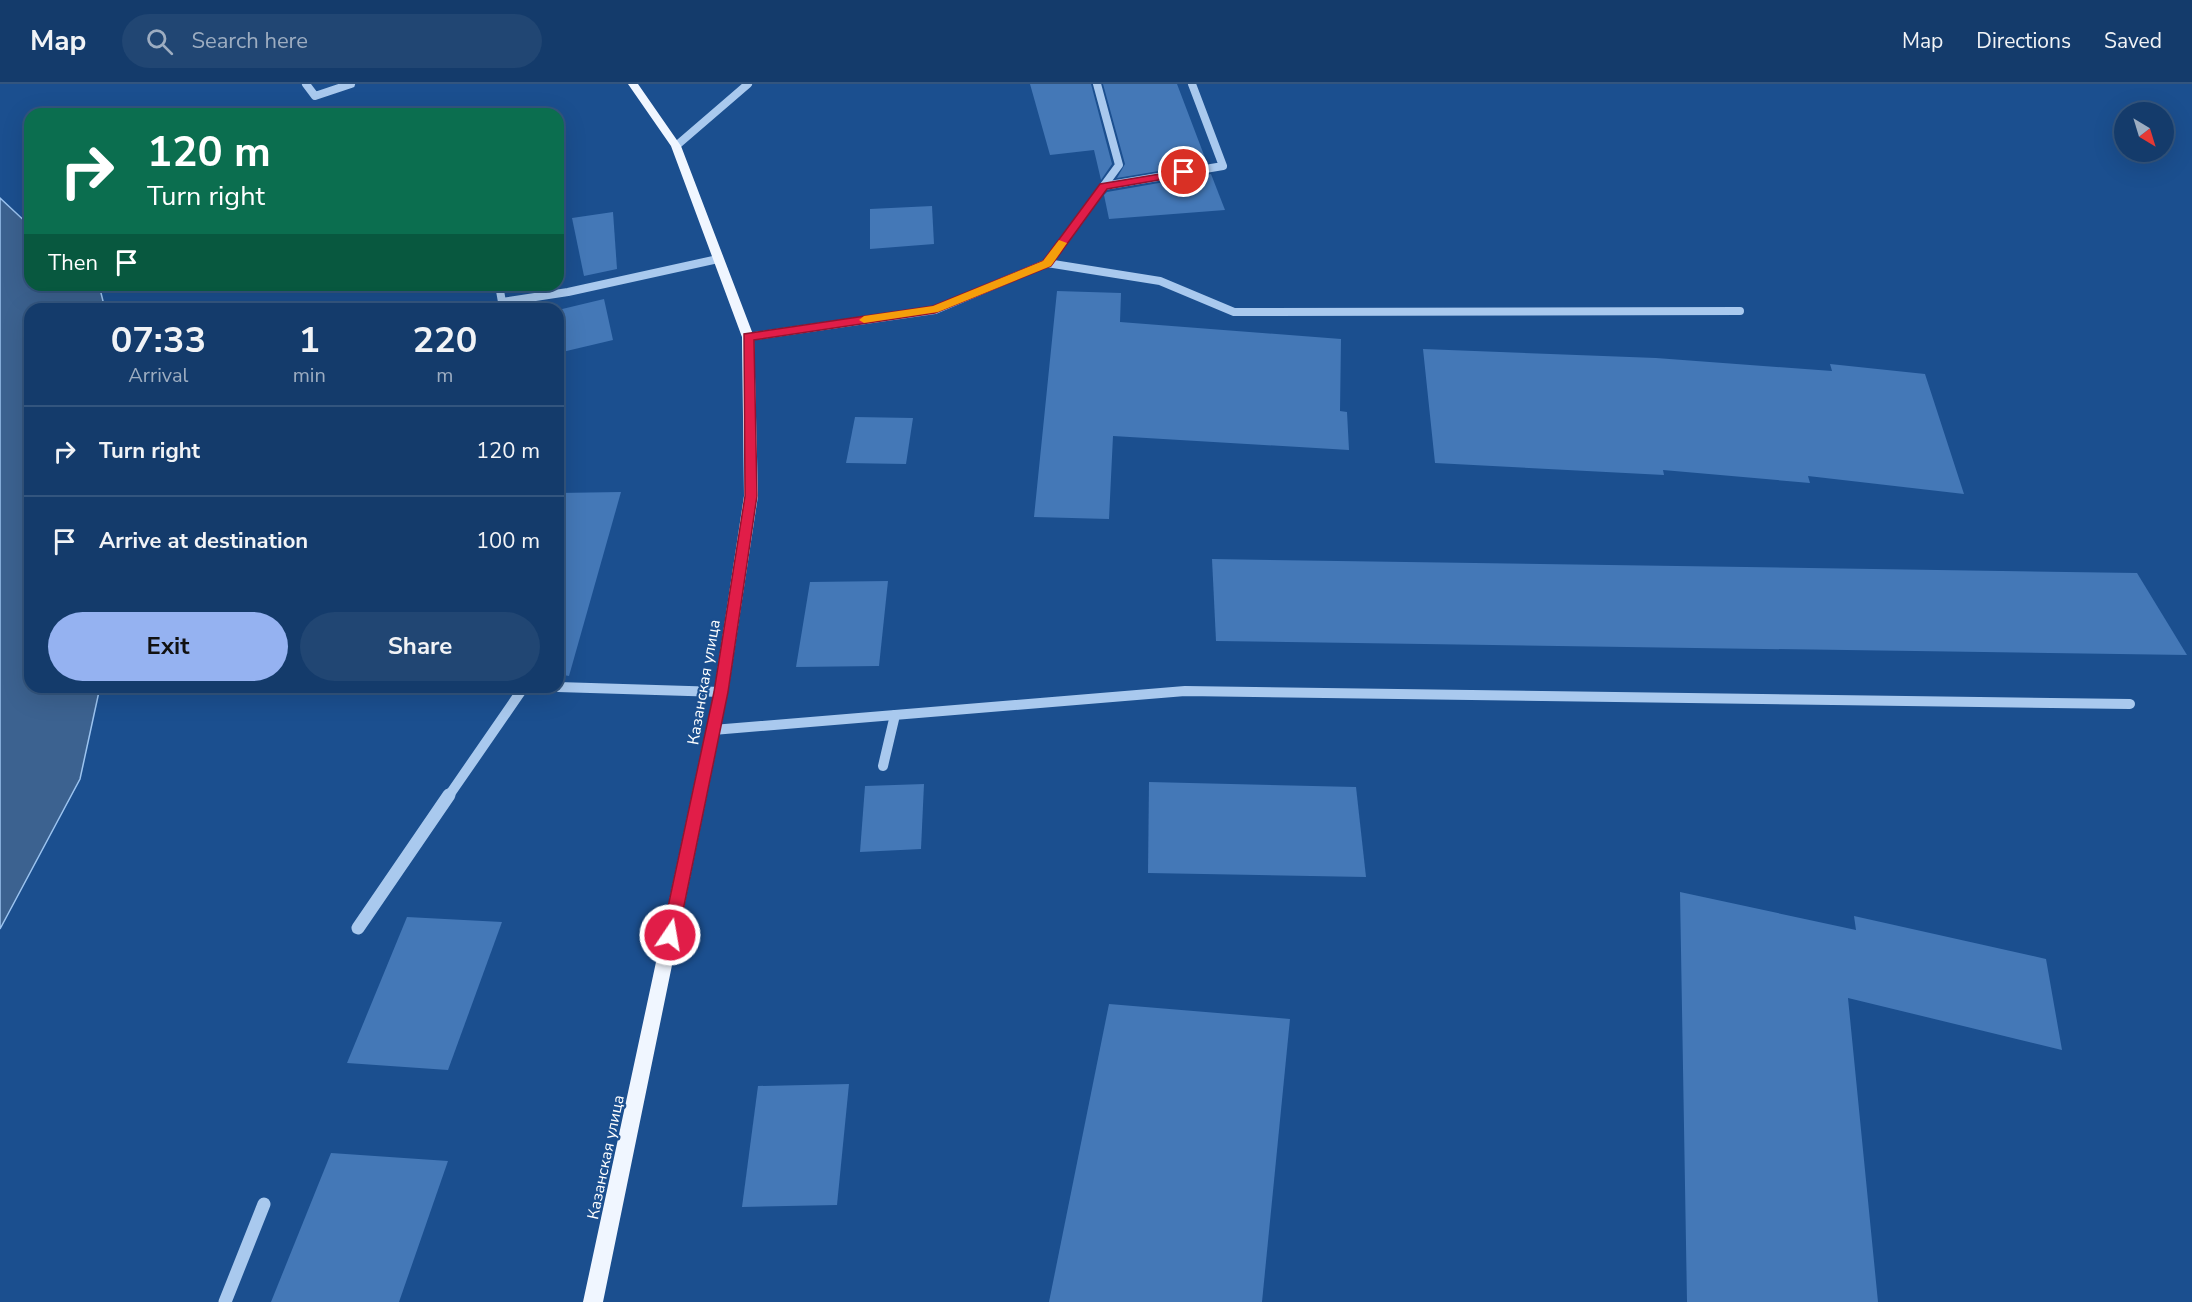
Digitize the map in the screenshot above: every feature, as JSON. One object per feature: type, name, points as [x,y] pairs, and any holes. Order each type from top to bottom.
[{"type":"main road","name":"Казанская улица","points":[[593,1302],[721,692],[751,496],[748,337],[676,146],[633,84]]},
{"type":"lane","points":[[306,84],[315,96],[351,84]]},
{"type":"lane","points":[[676,146],[748,84]]},
{"type":"lane","points":[[748,337],[935,310],[1047,263],[1119,165],[1097,84]]},
{"type":"lane","points":[[1104,186],[1223,166],[1192,84]]},
{"type":"lane","points":[[500,291],[502,302],[568,292],[718,259]]},
{"type":"lane","points":[[1047,263],[1160,281],[1234,312],[1740,311]]},
{"type":"lane","points":[[564,687],[721,692]]},
{"type":"lane","points":[[713,730],[1185,691],[2130,704]]},
{"type":"lane","points":[[358,928],[520,693]]},
{"type":"lane","points":[[884,766],[895,715]]},
{"type":"lane","points":[[225,1302],[264,1204]]},
{"type":"water","points":[[0,198],[24,220],[24,291],[100,291],[104,303],[24,303],[24,693],[99,693],[80,779],[0,929]]},
{"type":"building","points":[[1030,84],[1091,84],[1112,164],[1101,180],[1094,150],[1050,155]]},
{"type":"building","points":[[1103,84],[1177,84],[1207,163],[1117,178],[1125,164]]},
{"type":"building","points":[[1211,174],[1225,210],[1109,219],[1104,195],[1107,192]]},
{"type":"building","points":[[932,206],[934,244],[870,249],[870,209]]},
{"type":"building","points":[[613,212],[617,269],[584,276],[572,218]]},
{"type":"building","points":[[1057,291],[1121,293],[1120,322],[1341,339],[1340,411],[1347,412],[1349,450],[1113,436],[1109,519],[1034,517]]},
{"type":"building","points":[[604,299],[613,340],[564,352],[564,309]]},
{"type":"building","points":[[1423,349],[1656,358],[1832,371],[1830,364],[1925,374],[1964,494],[1808,476],[1810,483],[1663,470],[1664,475],[1435,463]]},
{"type":"building","points":[[855,417],[913,418],[906,464],[846,463]]},
{"type":"building","points":[[621,492],[569,676],[564,675],[564,493]]},
{"type":"building","points":[[1212,559],[2137,573],[2187,655],[1216,641]]},
{"type":"building","points":[[888,581],[879,666],[796,667],[810,582]]},
{"type":"building","points":[[1149,782],[1356,787],[1366,877],[1148,873]]},
{"type":"building","points":[[924,784],[921,849],[860,852],[865,786]]},
{"type":"building","points":[[1680,892],[1856,930],[1854,916],[2046,959],[2062,1050],[1848,998],[1878,1302],[1687,1302]]},
{"type":"building","points":[[407,917],[502,922],[448,1070],[347,1063]]},
{"type":"building","points":[[1109,1004],[1290,1019],[1262,1302],[1049,1302]]},
{"type":"building","points":[[849,1084],[837,1205],[742,1207],[758,1086]]},
{"type":"building","points":[[331,1153],[448,1161],[399,1302],[271,1302]]},
{"type":"slow traffic","points":[[864,320],[935,310],[1047,263],[1062,243]]},
{"type":"route","points":[[670,935],[721,692],[751,496],[748,337],[935,310],[1047,263],[1104,186],[1184,172]]}]
